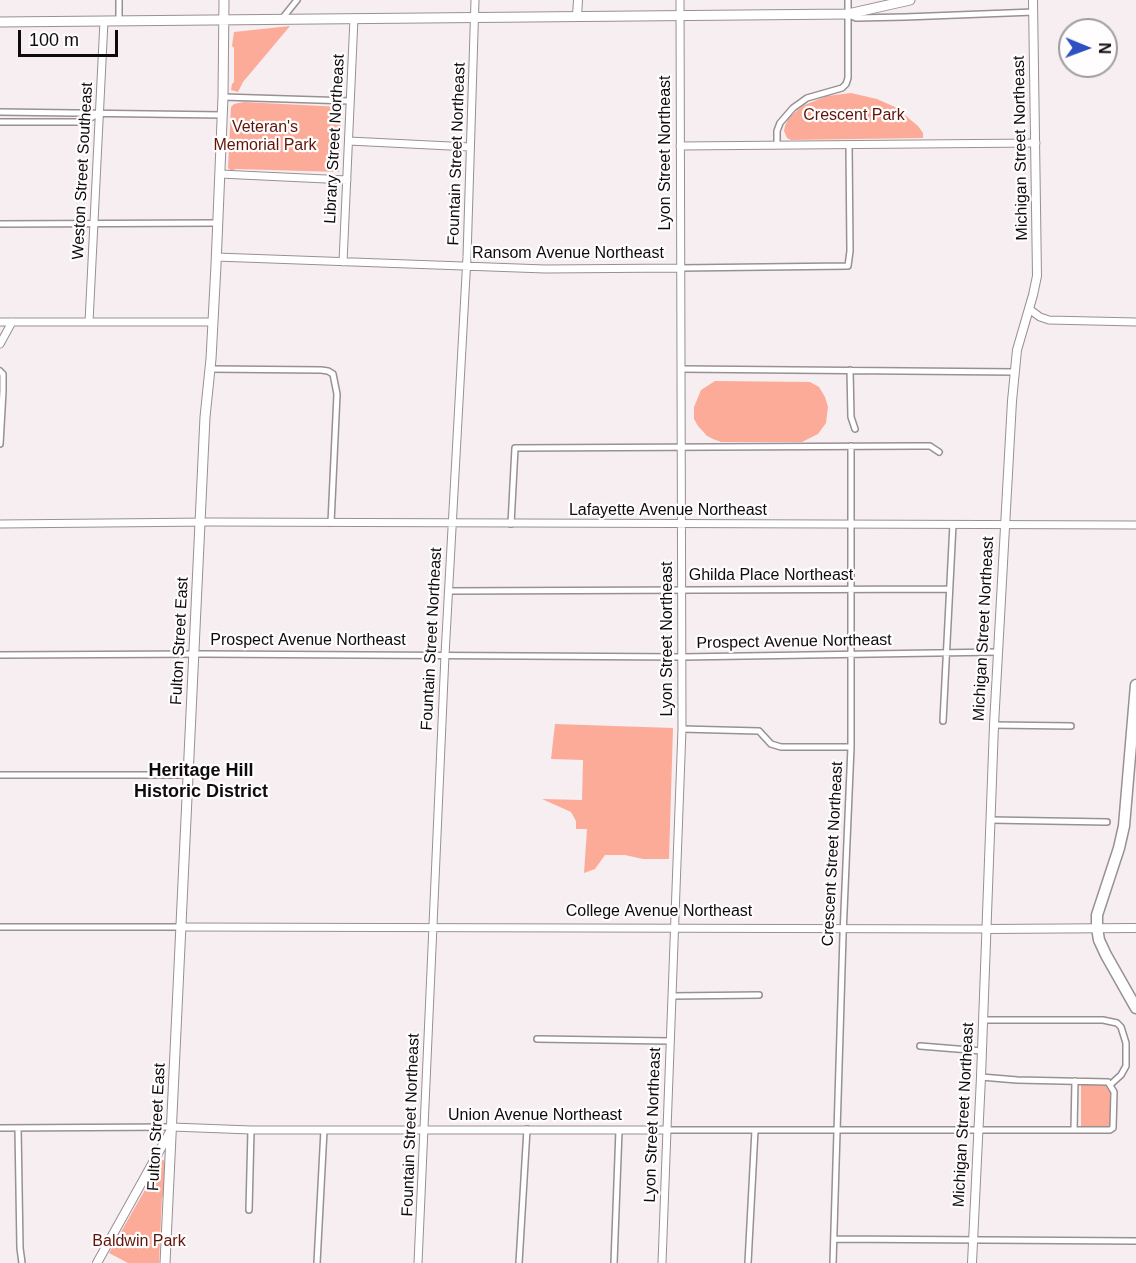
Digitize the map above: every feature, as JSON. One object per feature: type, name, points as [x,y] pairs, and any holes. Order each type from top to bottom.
[{"type":"highway","points":[[1136,685],[1124,826],[1097,915],[1099,940],[1136,1008]]},
{"type":"main road","name":"Fulton Street East","points":[[165,1263],[200,522],[218,223],[224,0]]},
{"type":"main road","points":[[577,16],[578,0]]},
{"type":"main road","points":[[0,22],[848,14],[910,0]]},
{"type":"main road","name":"Michigan Street Northeast","points":[[972,1263],[994,725],[1005,524],[1017,350],[1035,285],[1037,256],[1034,0]]},
{"type":"main road","name":"College Avenue Northeast","points":[[987,929],[1136,928]]},
{"type":"main road","points":[[97,1263],[172,1127]]},
{"type":"street","points":[[119,0],[119,20]]},
{"type":"street","points":[[281,20],[297,0]]},
{"type":"street","name":"Fountain Street Northeast","points":[[418,1263],[451,524],[466,267],[475,0]]},
{"type":"street","name":"Lyon Street Northeast","points":[[662,1263],[682,729],[680,0]]},
{"type":"street","points":[[777,145],[777,131],[780,123],[793,108],[807,98],[842,88],[846,84],[848,78],[848,0]]},
{"type":"street","points":[[848,14],[856,18],[1034,12]]},
{"type":"street","name":"Library Street Northeast","points":[[343,262],[354,18]]},
{"type":"street","name":"Weston Street Southeast","points":[[89,322],[104,21]]},
{"type":"street","points":[[223,97],[350,101]]},
{"type":"street","points":[[0,112],[222,115]]},
{"type":"street","points":[[0,122],[83,122],[100,114]]},
{"type":"street","points":[[349,141],[470,147]]},
{"type":"street","points":[[680,146],[1036,143]]},
{"type":"street","name":"Ransom Avenue Northeast","points":[[216,257],[545,269],[848,266],[850,254],[849,145]]},
{"type":"street","points":[[220,174],[347,180]]},
{"type":"street","points":[[0,224],[218,223]]},
{"type":"street","points":[[1029,309],[1049,320],[1136,322]]},
{"type":"street","points":[[0,322],[213,322]]},
{"type":"street","points":[[0,344],[12,322]]},
{"type":"street","points":[[210,369],[328,371],[333,374],[337,394],[331,523]]},
{"type":"street","points":[[681,369],[1015,372]]},
{"type":"street","points":[[850,370],[851,417],[855,429]]},
{"type":"street","points":[[0,371],[3,374],[0,444]]},
{"type":"street","name":"Crescent Street Northeast","points":[[833,1263],[851,747],[851,446]]},
{"type":"street","points":[[511,524],[515,448],[930,446],[939,452]]},
{"type":"street","name":"Lafayette Avenue Northeast","points":[[0,524],[200,522],[1136,525]]},
{"type":"street","points":[[943,721],[953,524]]},
{"type":"street","name":"Ghilda Place Northeast","points":[[448,591],[950,589]]},
{"type":"street","name":"Prospect Avenue Northeast","points":[[0,655],[682,657],[998,652]]},
{"type":"street","points":[[994,725],[1071,726]]},
{"type":"street","points":[[682,729],[759,731],[771,744],[781,747],[851,747]]},
{"type":"street","points":[[0,775],[189,775]]},
{"type":"street","points":[[990,820],[1107,822]]},
{"type":"street","points":[[0,927],[181,927]]},
{"type":"street","name":"College Avenue Northeast","points":[[181,927],[987,929]]},
{"type":"street","points":[[672,996],[759,995]]},
{"type":"street","points":[[981,1077],[1108,1082],[1111,1084],[1126,1066],[1126,1044],[1121,1027],[1117,1023],[1102,1020],[983,1020]]},
{"type":"street","points":[[537,1039],[670,1041]]},
{"type":"street","points":[[920,1046],[982,1051]]},
{"type":"street","points":[[1074,1130],[1075,1081]]},
{"type":"street","name":"Union Avenue Northeast","points":[[172,1127],[251,1130],[978,1129],[1110,1131],[1113,1128],[1114,1092],[1111,1084]]},
{"type":"street","points":[[0,1128],[172,1127]]},
{"type":"street","points":[[18,1128],[22,1263]]},
{"type":"street","points":[[519,1263],[527,1129]]},
{"type":"street","points":[[249,1210],[251,1130]]},
{"type":"street","points":[[317,1263],[324,1130]]},
{"type":"street","points":[[614,1263],[619,1130]]},
{"type":"street","points":[[748,1263],[755,1130]]},
{"type":"street","points":[[834,1239],[1136,1241]]},
{"type":"green space","points":[[290,26],[243,82],[238,92],[231,90],[234,82],[234,48],[232,46],[234,32]]},
{"type":"green space","name":"Crescent Park","points":[[851,93],[877,99],[895,107],[918,126],[923,133],[923,138],[791,140],[787,138],[784,131],[788,119],[802,106],[827,96]]},
{"type":"green space","name":"Veteran's Memorial Park","points":[[244,102],[341,107],[339,172],[236,169],[231,171],[228,168],[231,107]]},
{"type":"green space","points":[[715,381],[810,382],[819,387],[825,397],[828,407],[826,423],[818,434],[802,442],[721,442],[713,439],[698,426],[694,419],[694,407],[701,390]]},
{"type":"green space","points":[[555,724],[673,728],[669,859],[605,855],[595,869],[584,873],[587,829],[576,829],[576,821],[571,812],[542,799],[582,800],[583,760],[551,759]]},
{"type":"green space","points":[[1081,1084],[1105,1085],[1110,1092],[1110,1127],[1081,1127]]},
{"type":"green space","name":"Baldwin Park","points":[[164,1160],[166,1174],[164,1197],[162,1197],[159,1263],[128,1263],[109,1253]]},
{"type":"district","name":"Heritage Hill Historic District","points":[[201,781]]}]
